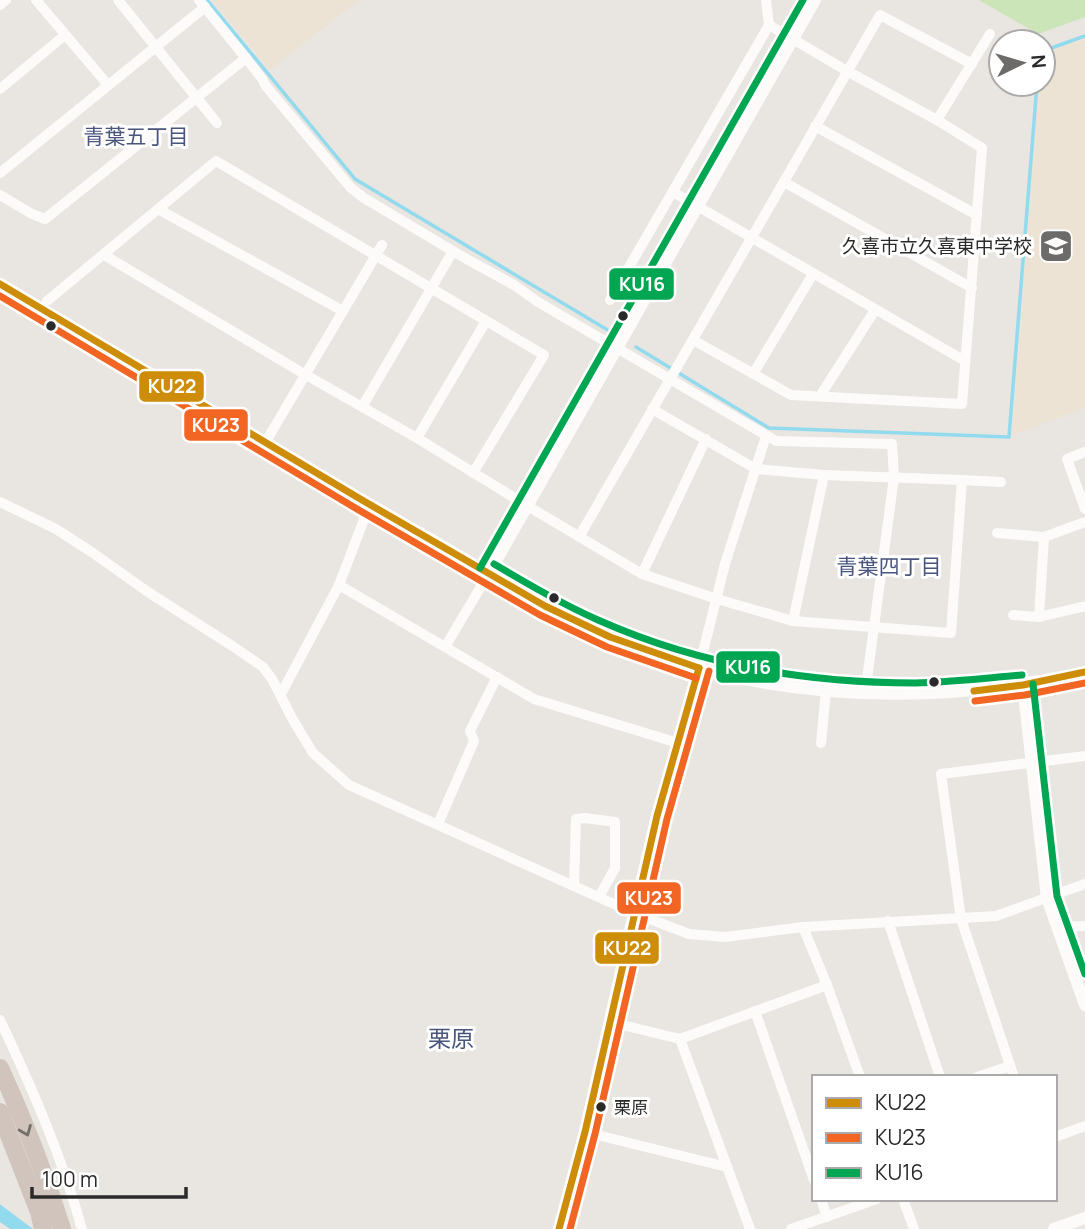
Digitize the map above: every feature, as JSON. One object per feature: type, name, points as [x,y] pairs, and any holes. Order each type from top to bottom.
[{"type":"highway","points":[[0,1068],[40,1164],[62,1229]]},
{"type":"highway","points":[[0,1112],[43,1229]]},
{"type":"street","points":[[0,5],[6,0]]},
{"type":"street","points":[[36,0],[108,85]]},
{"type":"street","points":[[118,0],[217,123]]},
{"type":"street","points":[[610,300],[769,25],[766,0]]},
{"type":"street","points":[[446,647],[815,0]]},
{"type":"street","points":[[0,173],[155,47],[202,3],[265,85],[351,188],[365,198],[776,441],[892,444],[894,477],[865,694]]},
{"type":"street","points":[[579,537],[880,15],[972,64]]},
{"type":"street","points":[[693,340],[791,395],[962,404],[982,148],[769,25]]},
{"type":"street","points":[[0,89],[65,35]]},
{"type":"street","points":[[937,120],[987,39]]},
{"type":"street","points":[[0,195],[45,219],[246,58]]},
{"type":"street","points":[[815,126],[977,215]]},
{"type":"street","points":[[47,301],[216,161],[544,355],[472,473]]},
{"type":"street","points":[[784,182],[972,288]]},
{"type":"street","points":[[673,192],[965,361]]},
{"type":"street","points":[[158,209],[344,311]]},
{"type":"street","points":[[265,443],[382,245]]},
{"type":"street","points":[[362,407],[453,251]]},
{"type":"street","points":[[104,255],[417,438],[642,574],[793,621],[951,633],[962,480]]},
{"type":"street","points":[[752,374],[813,274]]},
{"type":"street","points":[[0,284],[545,606],[630,644],[699,668],[765,682],[865,694],[950,693],[1023,685],[1085,672]]},
{"type":"street","points":[[820,396],[875,310]]},
{"type":"street","points":[[417,438],[486,321]]},
{"type":"street","points":[[652,410],[756,468],[824,475],[1001,482]]},
{"type":"street","points":[[559,1229],[585,1132],[659,809],[725,564],[766,436]]},
{"type":"street","points":[[642,574],[706,439]]},
{"type":"street","points":[[1085,452],[1067,459],[1085,509]]},
{"type":"street","points":[[793,621],[824,475]]},
{"type":"street","points":[[0,502],[56,529],[263,667],[272,678],[313,753],[349,785],[634,913],[689,934],[725,937],[803,927],[996,916],[1085,884]]},
{"type":"street","points":[[281,694],[339,585],[371,505]]},
{"type":"street","points":[[997,533],[1044,537],[1085,522]]},
{"type":"street","points":[[1039,617],[1044,537]]},
{"type":"street","points":[[339,585],[534,699],[678,743]]},
{"type":"street","points":[[1013,615],[1039,617],[1085,606]]},
{"type":"street","points":[[438,824],[474,741],[470,731],[497,677]]},
{"type":"street","points":[[1023,685],[1047,898],[1085,1006]]},
{"type":"street","points":[[821,743],[826,690]]},
{"type":"street","points":[[991,1075],[1012,1072],[961,919],[941,774],[1085,756]]},
{"type":"street","points":[[573,886],[576,819],[615,822],[615,868],[599,897]]},
{"type":"street","points":[[888,921],[939,1075]]},
{"type":"street","points":[[1058,927],[1085,926]]},
{"type":"street","points":[[803,927],[859,1075]]},
{"type":"street","points":[[610,1021],[680,1038],[827,985]]},
{"type":"street","points":[[755,1011],[812,1174]]},
{"type":"street","points":[[0,1020],[49,1131],[82,1229]]},
{"type":"street","points":[[680,1038],[750,1229]]},
{"type":"street","points":[[1057,1136],[1085,1126]]},
{"type":"street","points":[[585,1132],[727,1167]]},
{"type":"street","points":[[822,1201],[827,1217]]},
{"type":"street","points":[[791,1229],[871,1201]]},
{"type":"street","points":[[904,1201],[914,1229]]},
{"type":"street","points":[[1054,1229],[1085,1218]]},
{"type":"shaded area","points":[[213,0],[359,0],[270,70]]},
{"type":"shaded area","name":"久喜市立久喜東中学校","points":[[1085,38],[1085,408],[1012,435],[1038,98],[1057,98],[1057,49]]},
{"type":"green space","points":[[979,0],[1085,0],[1085,17],[1055,28],[1028,28]]},
{"type":"water","points":[[0,1204],[33,1229],[10,1229],[0,1222]]},
{"type":"waterway","points":[[207,0],[355,179],[611,332]]},
{"type":"waterway","points":[[1057,46],[1085,36]]},
{"type":"waterway","points":[[636,347],[769,428],[1009,437],[1036,98]]},
{"type":"transit line","name":"KU16","points":[[480,568],[803,0]]},
{"type":"transit line","name":"KU22","points":[[0,284],[545,606],[610,637],[699,668]]},
{"type":"transit line","name":"KU23","points":[[0,296],[540,615],[607,647],[696,678]]},
{"type":"transit line","name":"KU16","points":[[494,564],[598,620],[674,648],[753,668],[793,675],[874,682],[915,683],[1022,675]]},
{"type":"transit line","name":"KU22","points":[[559,1229],[585,1132],[657,816],[699,668]]},
{"type":"transit line","name":"KU23","points":[[570,1229],[595,1134],[667,819],[709,671]]},
{"type":"transit line","name":"KU22","points":[[974,691],[1023,685],[1085,672]]},
{"type":"transit line","name":"KU23","points":[[975,701],[1025,695],[1085,683]]},
{"type":"transit line","name":"KU16","points":[[1033,684],[1057,896],[1085,974]]},
{"type":"place","name":"久喜市立久喜東中学校","points":[[1056,246]]},
{"type":"place","name":"栗原","points":[[601,1107]]},
{"type":"district","name":"青葉五丁目","points":[[136,137]]},
{"type":"district","name":"青葉四丁目","points":[[889,567]]},
{"type":"district","name":"栗原","points":[[451,1039]]}]
